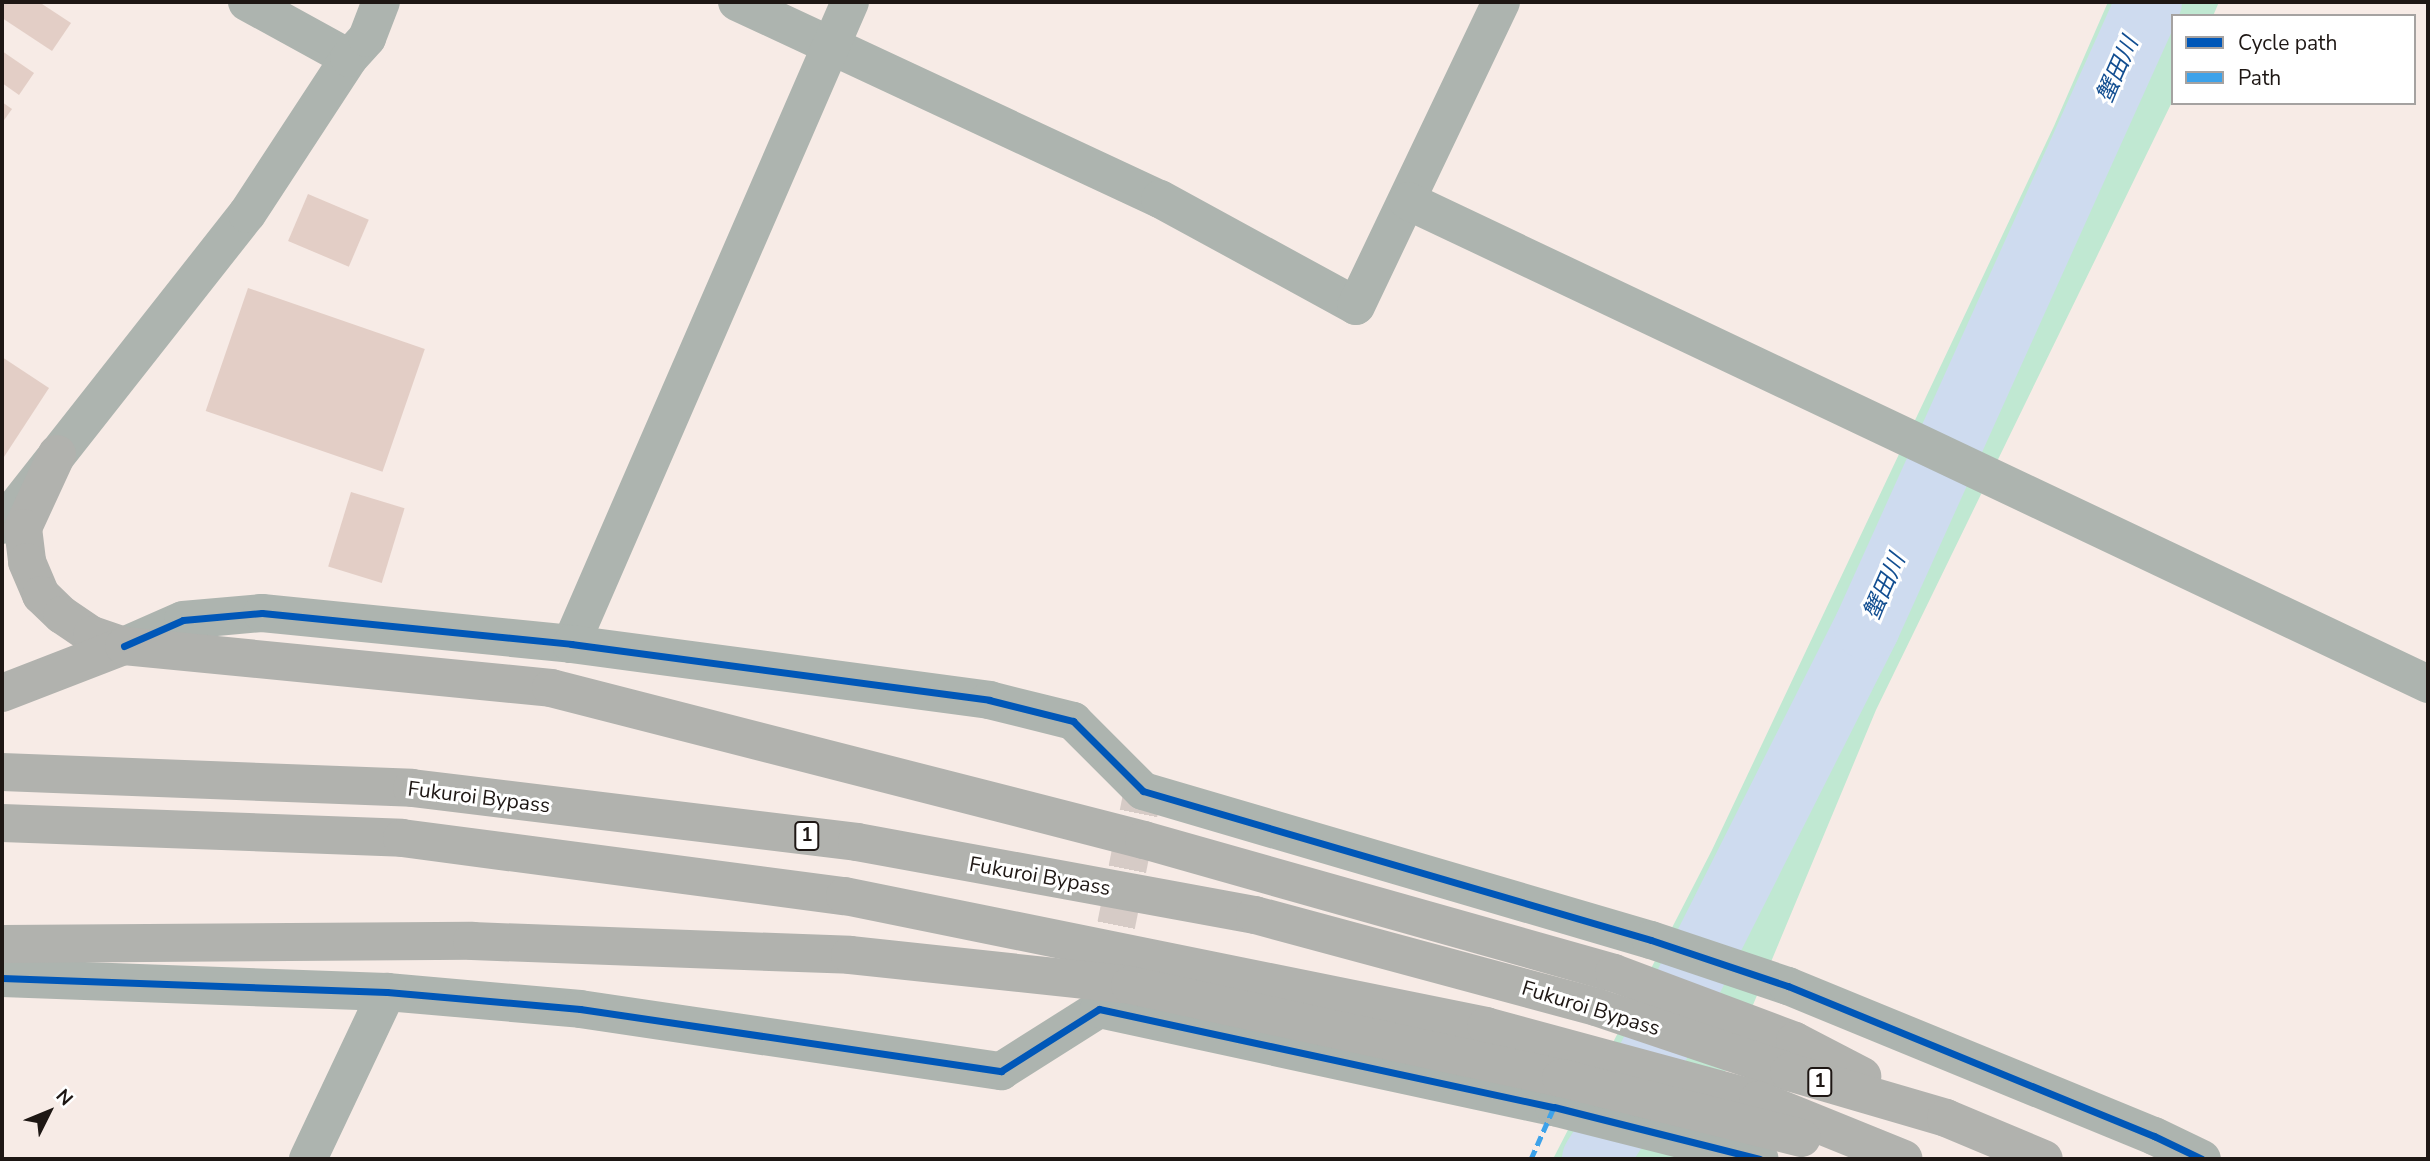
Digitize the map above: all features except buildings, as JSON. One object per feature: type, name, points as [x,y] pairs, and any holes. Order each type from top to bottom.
[{"type":"highway","points":[[57,454],[23,528],[27,562],[41,595],[62,615],[92,635],[124,646],[551,688],[1144,839],[1614,973],[1795,1041],[1946,1118]]},
{"type":"highway","points":[[2,693],[124,646]]},
{"type":"highway","name":"Fukuroi Bypass","points":[[2,772],[412,788],[857,842],[1255,915],[1596,1007],[1789,1072],[1946,1118],[2044,1159]]},
{"type":"highway","name":"Fukuroi Bypass","points":[[2,823],[401,838],[845,896],[1486,1026],[1569,1080],[1758,1100],[1904,1159]]},
{"type":"highway","points":[[2,944],[472,941],[850,955],[1130,985],[1569,1080],[1889,1159]]},
{"type":"street","points":[[247,2],[349,58]]},
{"type":"street","points":[[2,525],[247,214],[349,58],[367,38],[381,2]]},
{"type":"street","points":[[737,2],[1160,199],[1356,306],[1501,2]]},
{"type":"street","points":[[571,645],[850,2]]},
{"type":"street","points":[[1408,201],[1913,443],[2428,684]]},
{"type":"street","points":[[124,646],[183,620],[262,613],[571,645],[989,700],[1073,721],[1143,791],[1651,940],[1788,986],[2154,1136],[2202,1159]]},
{"type":"street","points":[[2,978],[387,992],[580,1009],[1001,1071],[1099,1009],[1569,1080],[1683,1139],[1760,1159]]},
{"type":"street","points":[[308,1159],[387,992]]},
{"type":"green space","points":[[2108,2],[2219,2],[2214,14],[2171,14],[2171,104],[1876,710],[1690,1156],[1688,1159],[1553,1159],[1712,850],[2054,126]]},
{"type":"waterway","name":"蟹田川","points":[[1595,1159],[1615,1128],[1867,627],[2149,2]]},
{"type":"tunnel","points":[[1105,981],[1143,791]]},
{"type":"marked path","points":[[1531,1159],[1554,1107]]},
{"type":"cycle path","points":[[124,646],[183,620],[262,613],[571,644],[989,700],[1073,721],[1143,791],[1651,940],[1788,986],[2154,1136],[2202,1159]]},
{"type":"cycle path","points":[[2,978],[387,992],[580,1009],[1001,1071],[1099,1009],[1554,1107],[1760,1159]]}]
